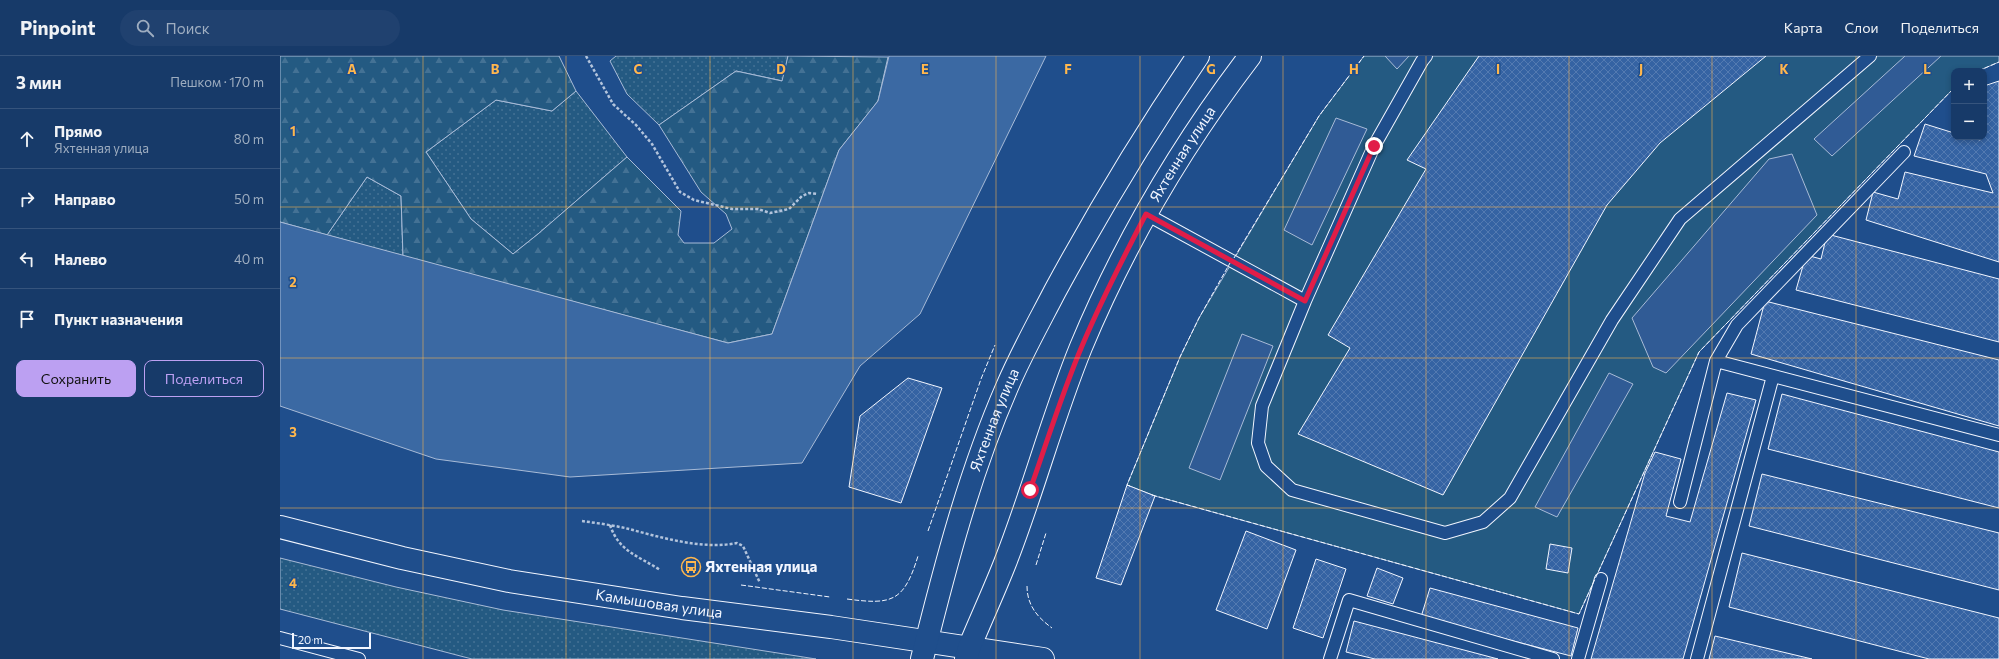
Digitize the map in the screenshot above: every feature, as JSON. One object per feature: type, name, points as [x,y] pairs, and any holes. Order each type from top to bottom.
[{"type":"main road","name":"Яхтенная улица","points":[[925,650],[951,544],[978,464],[1007,386],[1050,300],[1113,188],[1155,120],[1198,56]]},
{"type":"main road","name":"Яхтенная улица","points":[[967,653],[1006,562],[1058,409],[1081,347],[1108,286],[1146,214],[1191,141],[1250,56]]},
{"type":"main road","name":"Камышовая улица","points":[[280,527],[402,558],[509,581],[682,608],[925,650],[1042,659]]},
{"type":"lane","points":[[1426,56],[1374,146],[1305,301],[1262,406],[1258,443],[1266,466],[1292,490],[1445,532],[1483,522],[1510,498],[1612,320],[1680,219],[1870,56]]},
{"type":"lane","points":[[1680,502],[1716,361],[1737,325],[1904,152]]},
{"type":"lane","points":[[1146,214],[1305,301]]},
{"type":"lane","points":[[1716,361],[1999,435]]},
{"type":"lane","points":[[1697,659],[1773,376]]},
{"type":"lane","points":[[1578,659],[1601,579]]},
{"type":"lane","points":[[1330,659],[1349,600],[1553,659]]},
{"type":"lane","points":[[280,638],[360,659]]},
{"type":"path","points":[[586,56],[612,104],[636,125],[652,144],[680,192],[694,200],[732,209],[758,209],[770,213],[789,209],[802,196],[809,193],[818,194]]},
{"type":"path","points":[[582,521],[688,541],[724,545],[737,543],[743,546],[760,583]]},
{"type":"path","points":[[610,526],[614,536],[631,554],[660,570]]},
{"type":"green space","points":[[280,56],[559,56],[576,91],[552,111],[496,100],[426,152],[471,219],[513,254],[627,157],[681,211],[678,235],[684,243],[714,243],[732,229],[726,214],[701,192],[659,125],[736,71],[782,81],[788,56],[888,57],[878,101],[839,150],[772,334],[728,343],[403,256],[401,196],[367,177],[327,235],[280,222]]},
{"type":"green space","points":[[616,56],[788,56],[783,81],[736,71],[659,125],[627,94],[610,61]]},
{"type":"green space","points":[[1364,56],[1999,56],[1999,62],[1985,68],[1951,68],[1951,91],[1699,352],[1579,614],[1155,496],[1127,485],[1180,357],[1199,318],[1319,116]]},
{"type":"green space","points":[[576,91],[627,157],[513,254],[471,219],[426,152],[496,100],[552,111]]},
{"type":"green space","points":[[367,177],[401,196],[403,256],[327,235]]},
{"type":"green space","points":[[280,558],[396,587],[503,610],[816,659],[472,659],[280,609]]},
{"type":"shaded area","points":[[889,56],[1046,56],[920,314],[860,366],[802,463],[570,477],[436,459],[280,406],[280,222],[728,343],[772,334],[839,150],[878,101]]},
{"type":"shaded area","points":[[1385,56],[1409,56],[1397,69]]},
{"type":"shaded area","points":[[1905,56],[1941,56],[1832,156],[1814,139]]},
{"type":"shaded area","points":[[1336,118],[1367,129],[1312,245],[1284,230]]},
{"type":"shaded area","points":[[1792,154],[1817,215],[1666,373],[1653,367],[1632,318],[1769,159]]},
{"type":"shaded area","points":[[1242,334],[1273,346],[1220,480],[1189,468]]},
{"type":"shaded area","points":[[1609,373],[1633,384],[1557,517],[1535,507]]},
{"type":"building","points":[[1479,56],[1766,56],[1660,143],[1607,205],[1443,495],[1298,434],[1350,348],[1328,335],[1426,169],[1407,160]]},
{"type":"building","points":[[1999,81],[1999,262],[1866,220],[1873,192],[1898,199],[1905,172],[1993,193],[1986,174],[1914,156],[1925,124],[1951,132],[1951,140],[1987,140],[1987,85]]},
{"type":"building","points":[[1827,234],[1999,279],[1999,342],[1796,290],[1806,255],[1821,259]]},
{"type":"building","points":[[1765,301],[1999,360],[1999,426],[1751,354]]},
{"type":"building","points":[[908,378],[942,388],[901,503],[849,487],[860,416]]},
{"type":"building","points":[[1727,393],[1756,400],[1683,659],[1591,659],[1645,473],[1655,452],[1681,459],[1666,516],[1690,522]]},
{"type":"building","points":[[1782,394],[1999,452],[1999,508],[1768,449]]},
{"type":"building","points":[[1762,474],[1999,533],[1999,590],[1749,526]]},
{"type":"building","points":[[1127,485],[1155,496],[1121,585],[1096,578]]},
{"type":"building","points":[[1246,531],[1296,550],[1267,629],[1216,610]]},
{"type":"building","points":[[1550,544],[1572,548],[1568,573],[1546,569]]},
{"type":"building","points":[[1742,553],[1999,618],[1999,659],[1929,659],[1729,607]]},
{"type":"building","points":[[1316,559],[1346,569],[1323,638],[1293,628]]},
{"type":"building","points":[[1377,568],[1403,578],[1393,604],[1367,596]]},
{"type":"building","points":[[1430,588],[1578,628],[1571,656],[1421,617]]},
{"type":"building","points":[[1354,621],[1498,659],[1375,659],[1346,652]]},
{"type":"building","points":[[1715,636],[1812,659],[1709,659]]},
{"type":"fence","points":[[1234,258],[1319,116],[1364,56]]},
{"type":"fence","points":[[1985,68],[1999,62]]},
{"type":"fence","points":[[1152,495],[1579,614],[1699,352],[1951,91]]},
{"type":"fence","points":[[1130,486],[1127,485],[1180,357],[1199,318],[1230,263]]},
{"type":"fence","points":[[928,531],[981,379],[995,345]]},
{"type":"fence","points":[[1036,565],[1046,533]]},
{"type":"fence","points":[[847,599],[875,601],[886,600],[894,597],[907,583],[918,556]]},
{"type":"fence","points":[[741,585],[830,597]]},
{"type":"fence","points":[[1027,586],[1027,593],[1031,605],[1037,615],[1052,628]]},
{"type":"place","name":"Яхтенная улица","points":[[691,567]]},
{"type":"route","points":[[1030,490],[1081,347],[1108,286],[1146,214],[1305,301],[1374,146]]}]
